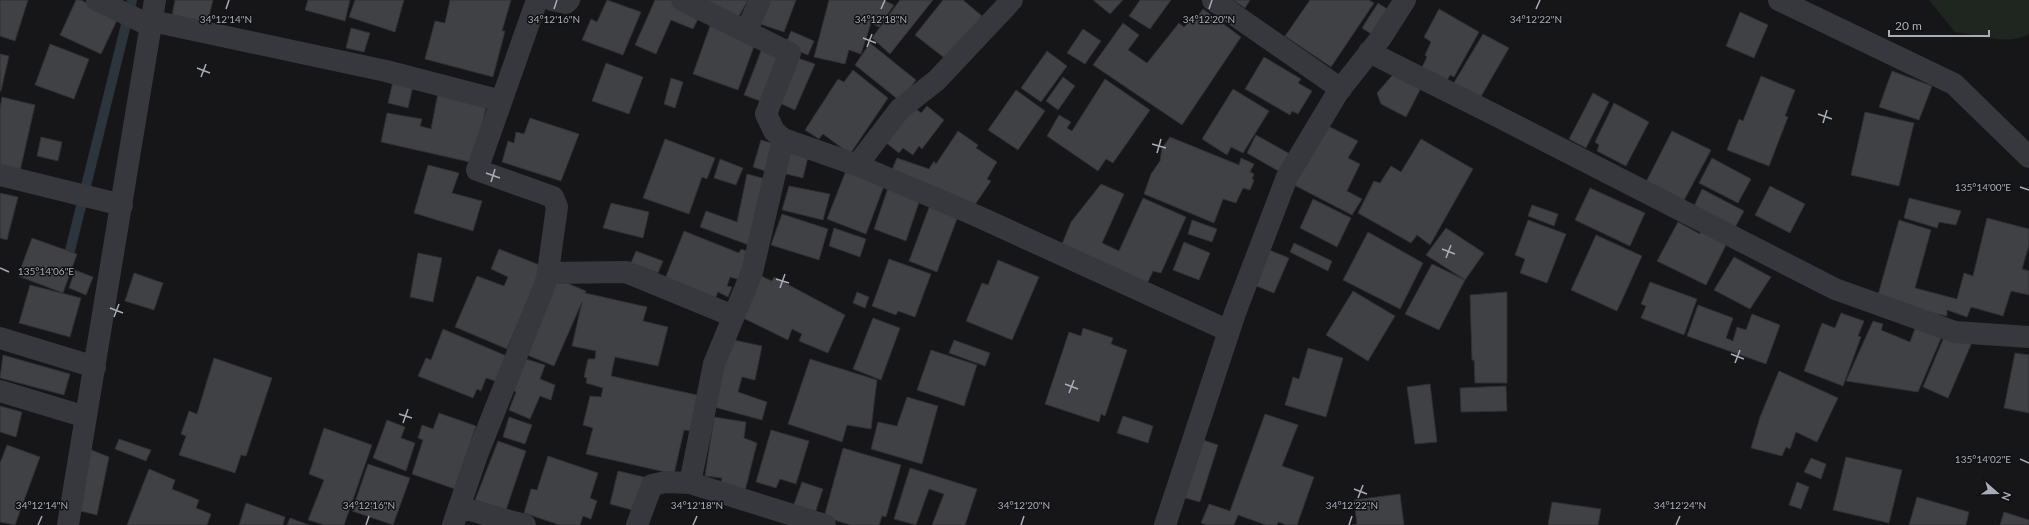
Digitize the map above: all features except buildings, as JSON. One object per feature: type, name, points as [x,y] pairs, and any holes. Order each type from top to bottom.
[{"type":"street","points":[[96,0],[152,16],[386,71],[501,101]]},
{"type":"street","points":[[525,525],[456,516],[476,455],[548,272],[557,207],[553,197],[477,170],[537,0]]},
{"type":"street","points":[[552,0],[566,3],[569,0]]},
{"type":"street","points":[[682,0],[790,53],[766,114],[774,131],[783,140],[857,165],[978,216],[1229,331]]},
{"type":"street","points":[[746,32],[760,0]]},
{"type":"street","points":[[857,165],[900,109],[937,80],[1012,0]]},
{"type":"street","points":[[1213,0],[1340,89]]},
{"type":"street","points":[[1165,525],[1229,331],[1287,177],[1340,89],[1369,52],[1405,0]]},
{"type":"street","points":[[1779,0],[1954,84],[2029,157]]},
{"type":"street","points":[[68,525],[152,16]]},
{"type":"street","points":[[1369,52],[1498,116],[1835,289],[1955,332],[2029,337]]},
{"type":"street","points":[[690,483],[714,364],[752,272],[783,140]]},
{"type":"street","points":[[0,175],[122,205]]},
{"type":"street","points":[[548,272],[626,272],[733,316]]},
{"type":"street","points":[[0,338],[95,367]]},
{"type":"street","points":[[0,391],[86,417]]},
{"type":"street","points":[[637,525],[652,485],[666,482],[690,483],[825,525]]},
{"type":"shaded area","points":[[1929,0],[2029,0],[2029,34],[2012,39],[1993,39],[1955,32]]},
{"type":"waterway","points":[[67,263],[132,0]]}]
